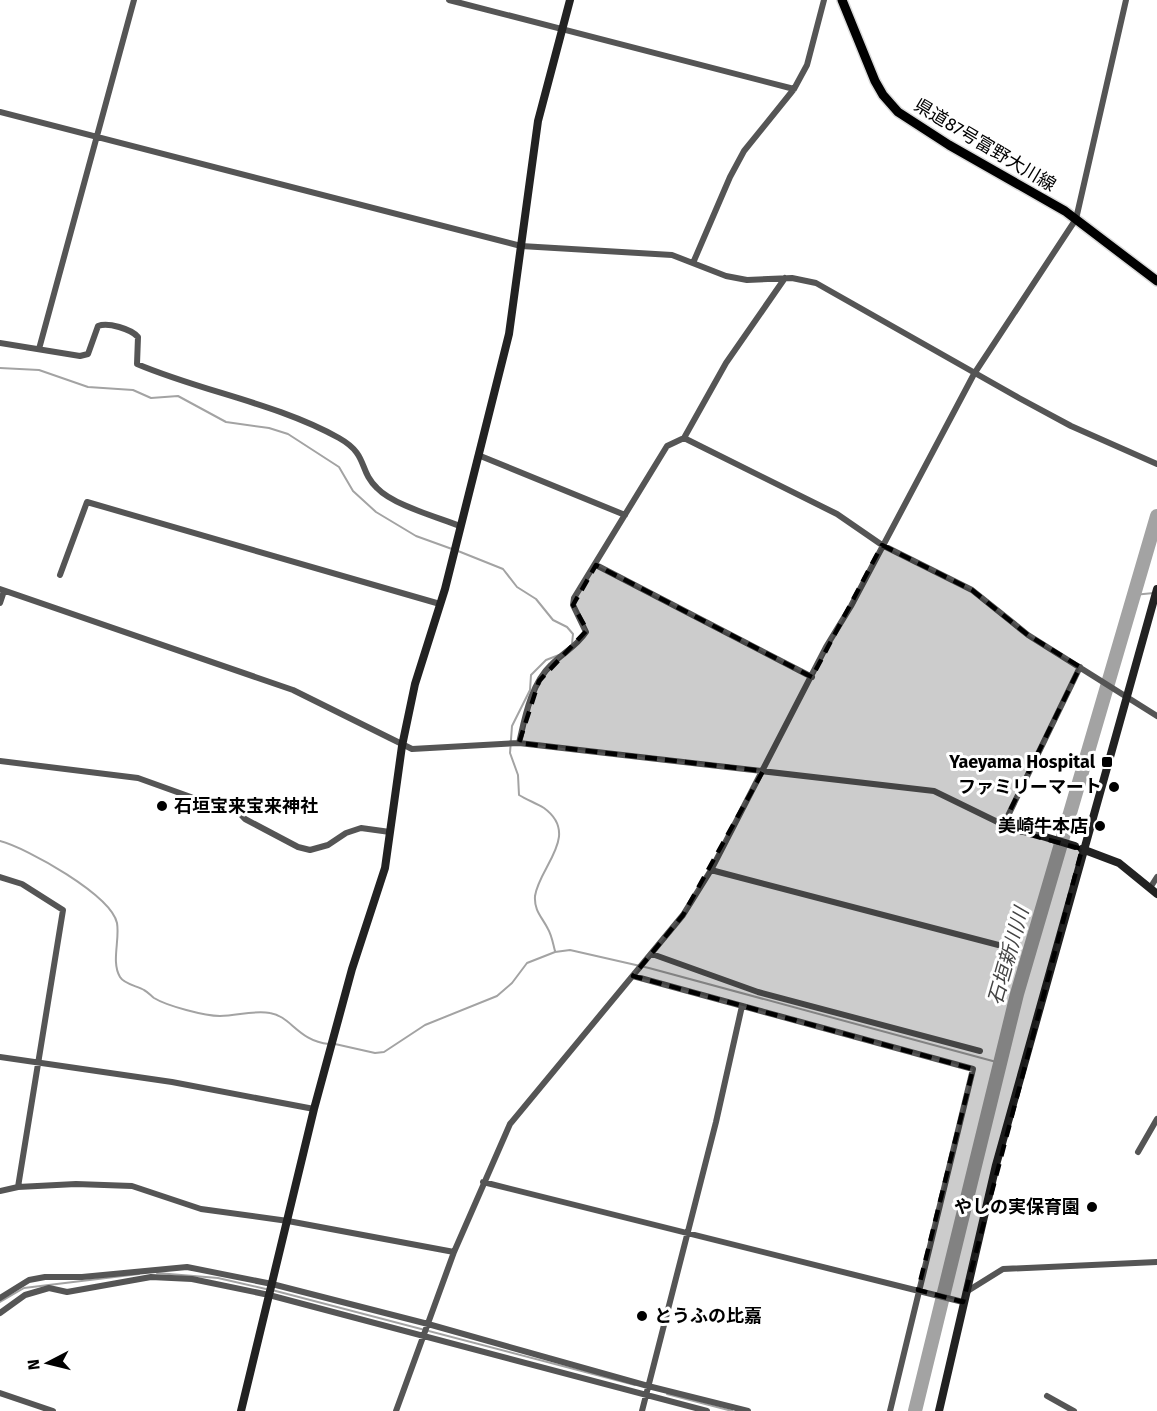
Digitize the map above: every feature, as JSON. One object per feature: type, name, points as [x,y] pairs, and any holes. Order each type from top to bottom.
[{"type":"main road","name":"県道87号富野大川線","points":[[842,0],[879,88],[898,112],[949,146],[1076,219],[1157,280]]},
{"type":"street","points":[[39,349],[134,0]]},
{"type":"street","points":[[449,0],[794,89]]},
{"type":"street","points":[[241,1411],[314,1109],[352,969],[385,868],[402,746],[415,684],[440,604],[509,334],[538,121],[570,0]]},
{"type":"street","points":[[693,263],[730,177],[744,151],[794,89],[807,65],[824,0]]},
{"type":"street","points":[[396,1411],[454,1252],[510,1124],[683,915],[711,870],[826,647],[974,374],[1076,219],[1126,0]]},
{"type":"street","points":[[0,112],[521,246],[672,255],[726,276],[747,280],[802,279],[816,283],[974,374],[1071,426],[1157,464]]},
{"type":"street","points":[[519,743],[539,681],[550,666],[579,642],[586,632],[573,605],[667,446],[684,438],[726,363],[785,278]]},
{"type":"street","points":[[0,343],[80,356],[88,354],[92,348],[98,326],[103,324],[128,331],[138,337],[137,364],[271,409],[328,433],[357,449],[376,488],[390,497],[460,526]]},
{"type":"street","points":[[684,438],[837,514],[882,545],[972,590],[1028,635],[1157,716]]},
{"type":"street","points":[[478,455],[625,515]]},
{"type":"street","points":[[60,575],[87,502],[440,604]]},
{"type":"street","points":[[596,565],[812,676]]},
{"type":"street","points":[[939,1411],[996,1165],[1078,847],[1122,694],[1157,589]]},
{"type":"street","points":[[0,603],[2,590],[293,690],[412,749],[519,743],[934,791],[1014,830],[1078,847],[1119,863],[1154,891],[1157,877]]},
{"type":"street","points":[[1004,824],[1080,667]]},
{"type":"street","points":[[0,761],[138,778],[191,798],[229,802],[245,819],[298,847],[310,850],[328,845],[346,833],[361,828],[390,832]]},
{"type":"street","points":[[711,870],[1010,948]]},
{"type":"street","points":[[0,877],[21,884],[63,910],[18,1187]]},
{"type":"street","points":[[652,954],[758,992],[980,1051]]},
{"type":"street","points":[[633,976],[974,1069],[890,1411]]},
{"type":"street","points":[[642,1411],[742,1006]]},
{"type":"street","points":[[0,1057],[172,1082],[314,1109]]},
{"type":"street","points":[[1138,1152],[1157,1119]]},
{"type":"street","points":[[483,1182],[963,1302]]},
{"type":"street","points":[[0,1191],[18,1187],[109,1184],[132,1186],[201,1209],[288,1221],[454,1252]]},
{"type":"street","points":[[965,1292],[1003,1269],[1157,1262]]},
{"type":"street","points":[[0,1298],[29,1280],[82,1277],[159,1267],[187,1267],[272,1284],[428,1324],[648,1386],[748,1411]]},
{"type":"street","points":[[0,1313],[25,1295],[49,1288],[67,1292],[152,1277],[192,1279],[269,1295],[707,1411]]},
{"type":"street","points":[[0,1393],[53,1411]]},
{"type":"street","points":[[1047,1396],[1074,1411]]},
{"type":"highlighted area","points":[[882,545],[972,590],[1028,635],[1080,667],[1002,827],[1082,849],[963,1302],[918,1290],[973,1069],[633,976],[683,915],[763,771],[519,743],[539,681],[587,630],[573,605],[596,565],[812,677]]},
{"type":"waterway","points":[[0,368],[39,370],[88,387],[133,390],[151,398],[178,396],[226,422],[269,428],[288,434],[339,467],[353,491],[376,512],[416,536],[452,549]]},
{"type":"waterway","name":"石垣新川川","points":[[915,1411],[1017,994],[1157,516]]},
{"type":"waterway","points":[[458,551],[503,569],[517,587],[536,599],[553,620],[567,627],[573,634],[572,644]]},
{"type":"waterway","points":[[1133,595],[1154,593]]},
{"type":"waterway","points":[[555,951],[549,932],[537,910],[535,896],[555,851],[559,829],[554,818],[544,808],[519,795],[518,775],[510,753],[512,726],[530,690],[531,675],[546,660],[559,655]]},
{"type":"waterway","points":[[0,841],[13,845],[66,874],[100,899],[117,923],[116,965],[124,981],[144,990],[160,1001],[213,1016],[257,1012],[277,1015],[302,1034],[318,1042],[329,1044]]},
{"type":"waterway","points":[[335,1044],[375,1053],[384,1052],[425,1025],[497,996],[512,983],[527,963],[555,952],[570,950],[649,968],[1000,1063]]},
{"type":"waterway","points":[[157,1273],[218,1278],[266,1289]]},
{"type":"waterway","points":[[0,1302],[24,1288],[139,1274]]},
{"type":"waterway","points":[[272,1290],[635,1385]]},
{"type":"waterway","points":[[667,1394],[732,1411]]},
{"type":"place","name":"Yaeyama Hospital","points":[[1107,762]]},
{"type":"place","name":"ファミリーマート","points":[[1114,787]]},
{"type":"place","name":"石垣宝来宝来神社","points":[[162,806]]},
{"type":"place","name":"美崎牛本店","points":[[1100,826]]},
{"type":"place","name":"やしの実保育園","points":[[1092,1207]]},
{"type":"place","name":"とうふの比嘉","points":[[642,1316]]}]
